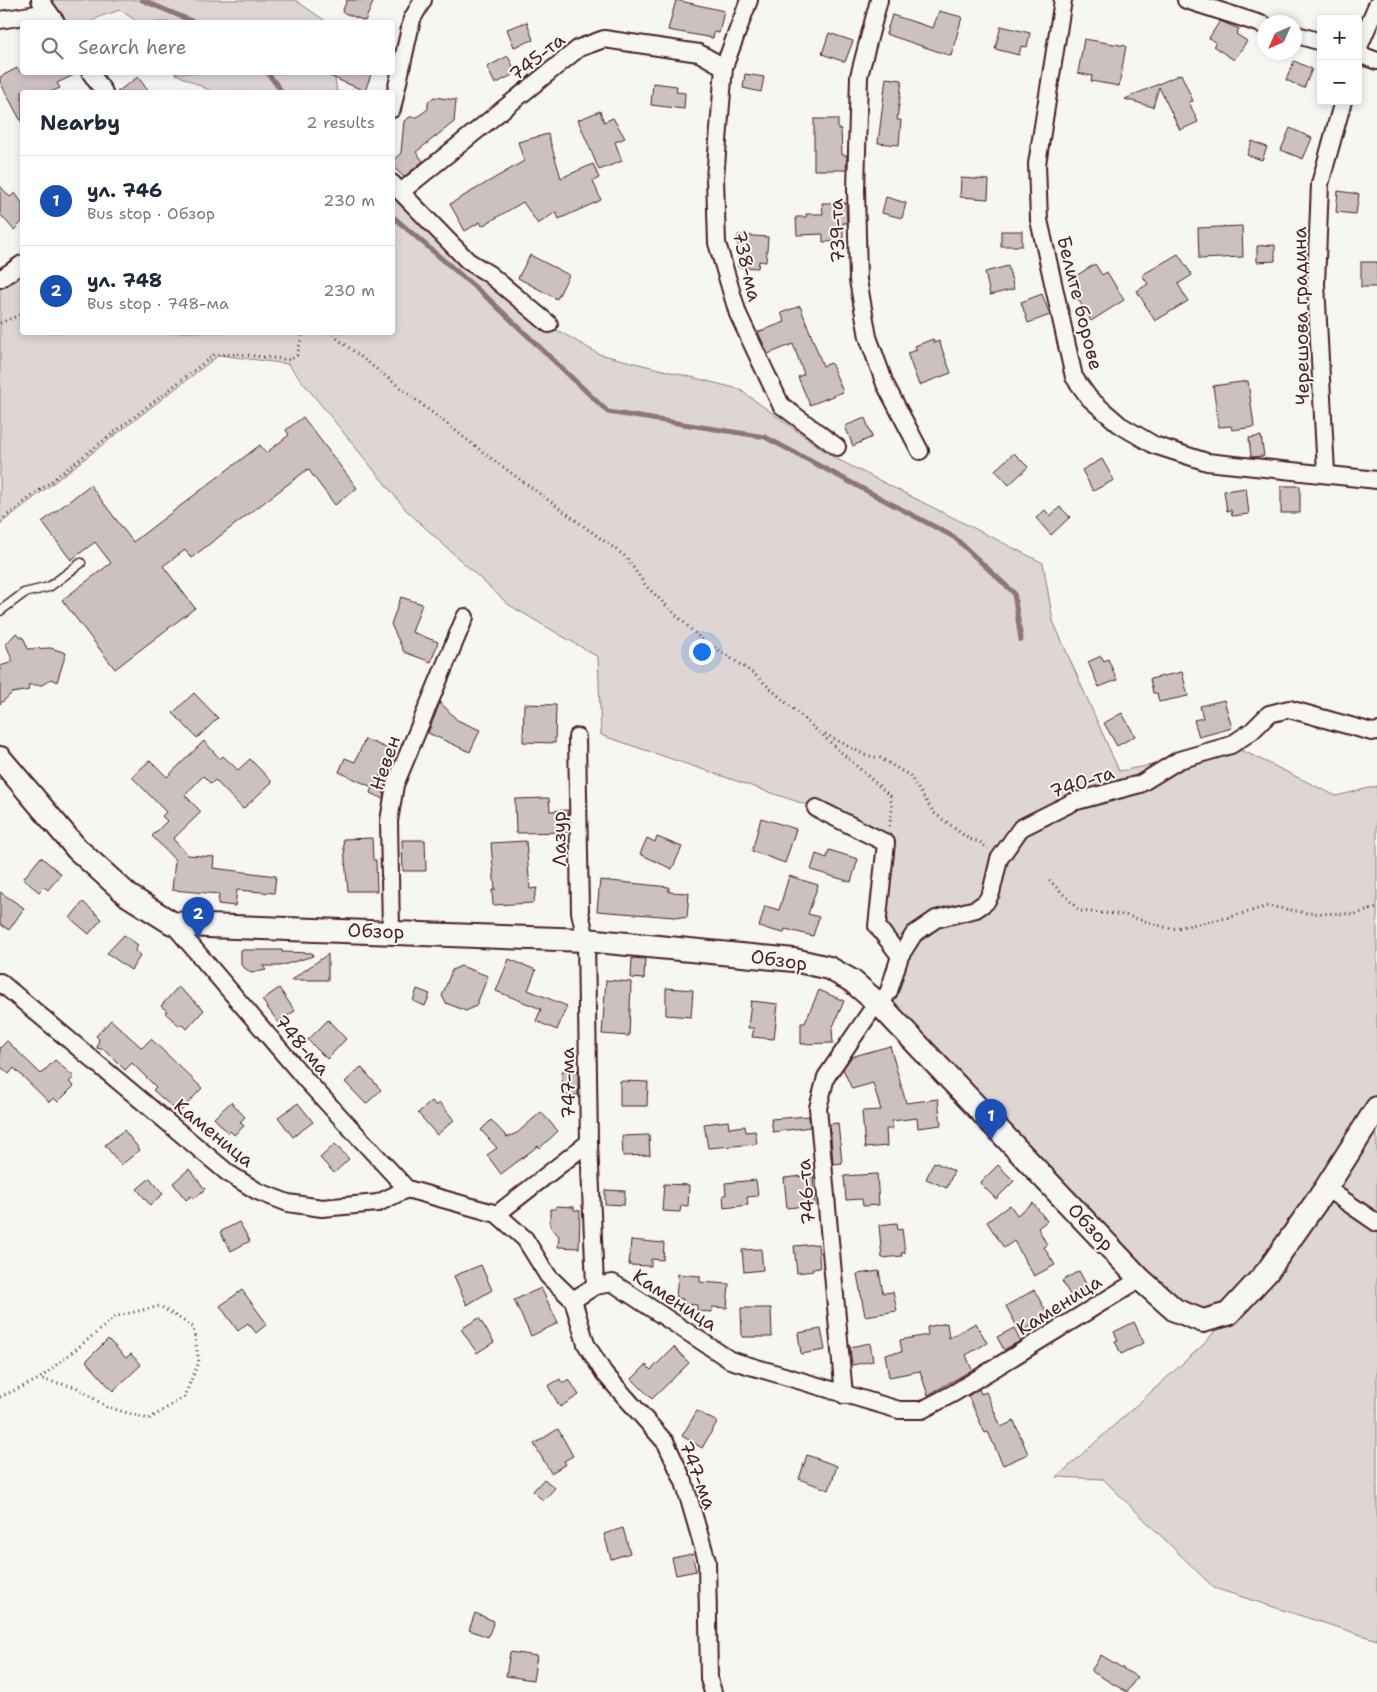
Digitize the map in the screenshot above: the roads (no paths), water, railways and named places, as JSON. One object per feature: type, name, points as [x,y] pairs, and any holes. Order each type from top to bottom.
[{"type":"street","points":[[395,95],[412,19],[423,0]]},
{"type":"street","name":"738-ма","points":[[749,0],[724,67],[715,178],[717,243],[738,314],[780,405],[837,447]]},
{"type":"street","name":"739-та","points":[[880,0],[859,76],[856,189],[858,280],[868,337],[873,353],[885,384],[920,451]]},
{"type":"street","name":"Белите борове","points":[[1063,0],[1037,164],[1039,220],[1074,377],[1089,398],[1120,425],[1154,445],[1206,462],[1326,473],[1377,480]]},
{"type":"street","points":[[1186,0],[1257,23]]},
{"type":"street","points":[[1362,40],[1377,5]]},
{"type":"street","points":[[0,20],[48,12]]},
{"type":"street","points":[[1302,36],[1317,41]]},
{"type":"street","name":"745-та","points":[[397,187],[579,48],[604,39],[699,53],[724,67]]},
{"type":"street","points":[[1362,55],[1377,61]]},
{"type":"street","points":[[92,75],[103,90]]},
{"type":"street","name":"Черешова градина","points":[[1326,473],[1316,284],[1320,184],[1342,105]]},
{"type":"street","points":[[397,187],[468,261],[489,274],[549,324]]},
{"type":"street","points":[[0,279],[20,265]]},
{"type":"street","name":"Невен","points":[[390,931],[389,821],[395,785],[465,617]]},
{"type":"street","name":"740-та","points":[[880,1005],[889,990],[900,956],[914,934],[922,926],[936,919],[976,909],[986,902],[991,893],[999,859],[1021,828],[1073,802],[1140,784],[1179,760],[1231,745],[1252,731],[1269,714],[1289,709],[1372,732],[1377,731]]},
{"type":"street","name":"Лазур","points":[[577,737],[580,912],[586,940]]},
{"type":"street","name":"Обзор","points":[[0,758],[77,849],[128,896],[172,923],[208,926],[390,931],[586,940],[794,960],[828,968],[852,981],[880,1005],[1140,1279],[1175,1310],[1203,1321],[1228,1314],[1267,1272],[1326,1188],[1377,1108]]},
{"type":"street","points":[[816,808],[886,843],[877,926],[900,956]]},
{"type":"street","name":"748-ма","points":[[172,923],[306,1080],[407,1189]]},
{"type":"street","name":"747-ма","points":[[586,940],[589,1142],[595,1286]]},
{"type":"street","name":"Каменица","points":[[0,982],[228,1173],[257,1191],[288,1202],[322,1208],[378,1203],[407,1189]]},
{"type":"street","name":"746-та","points":[[844,1395],[818,1108],[826,1077],[871,1011],[880,1005]]},
{"type":"street","points":[[497,1214],[589,1142]]},
{"type":"street","points":[[1326,1188],[1377,1223]]},
{"type":"street","points":[[407,1189],[497,1214],[525,1239],[548,1276],[573,1300],[595,1286]]},
{"type":"street","name":"Каменица","points":[[595,1286],[613,1283],[730,1360],[899,1410],[922,1410],[954,1393],[1140,1279]]},
{"type":"street","name":"747-ма","points":[[573,1300],[586,1344],[604,1373],[666,1443],[684,1482],[707,1561],[709,1679],[713,1692]]},
{"type":"lane","points":[[0,611],[24,593],[49,587],[81,562]]},
{"type":"waterway","points":[[142,0],[189,20]]},
{"type":"waterway","points":[[269,75],[280,90]]},
{"type":"waterway","points":[[395,219],[491,301],[608,412],[765,437],[954,537],[1014,593],[1021,640]]},
{"type":"place","name":"ул. 748","points":[[198,938]]},
{"type":"place","name":"ул. 746","points":[[991,1140]]}]
